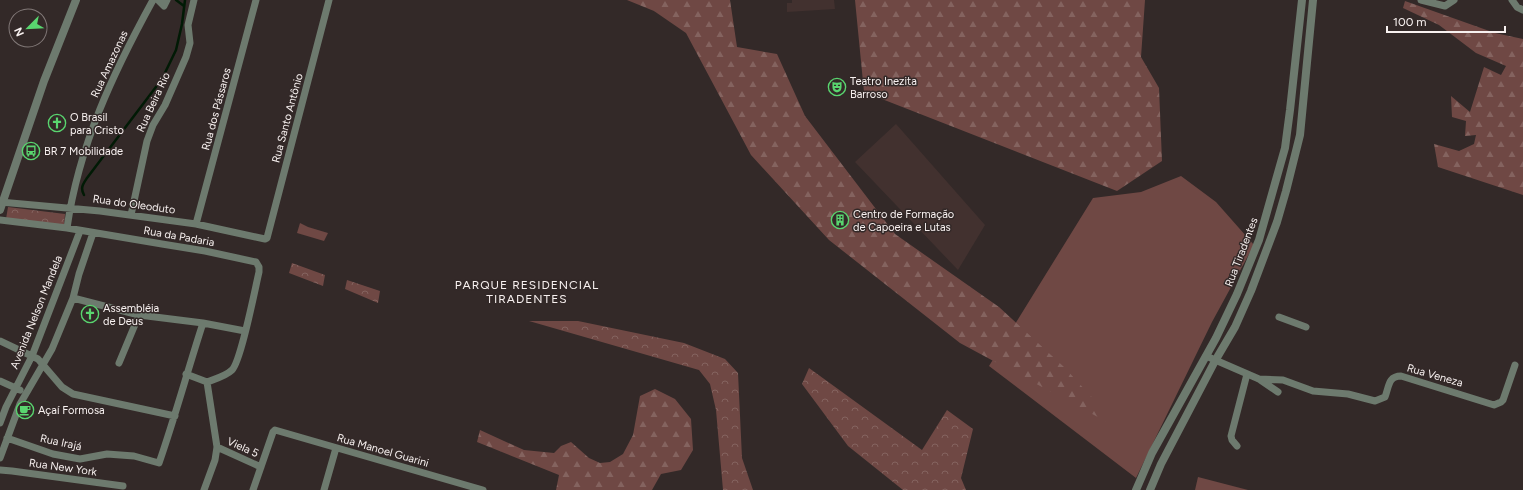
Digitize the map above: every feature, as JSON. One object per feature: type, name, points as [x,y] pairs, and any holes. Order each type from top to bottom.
[{"type":"street","points":[[1,204],[44,81],[76,0]]},
{"type":"street","name":"Rua Amazonas","points":[[67,228],[80,165],[109,85],[153,0]]},
{"type":"street","points":[[158,0],[166,2]]},
{"type":"street","name":"Rua Beira Rio","points":[[131,216],[147,141],[186,57],[190,43],[188,25],[194,0]]},
{"type":"street","name":"Rua dos Pássaros","points":[[196,224],[256,0]]},
{"type":"street","name":"Rua Santo Antônio","points":[[264,240],[267,238],[329,0]]},
{"type":"street","name":"Rua Tiradentes","points":[[1136,490],[1145,468],[1206,356],[1237,294],[1257,245],[1269,209],[1285,148],[1302,0]]},
{"type":"street","name":"Rua Tiradentes","points":[[1151,488],[1215,361],[1235,327],[1267,249],[1286,191],[1300,135],[1313,0]]},
{"type":"street","points":[[1421,0],[1445,6],[1454,0]]},
{"type":"street","points":[[1512,0],[1517,7],[1523,10]]},
{"type":"street","name":"Rua do Oleoduto","points":[[1,204],[70,208],[196,224],[264,240]]},
{"type":"street","points":[[0,220],[67,228],[93,233],[78,274],[73,298],[52,349],[20,404],[0,458]]},
{"type":"street","name":"Avenida Nelson Mandela","points":[[0,423],[6,407],[32,356],[80,230]]},
{"type":"street","name":"Rua da Padaria","points":[[93,233],[253,260],[259,265],[259,272],[245,331]]},
{"type":"street","points":[[1257,245],[1267,249]]},
{"type":"street","points":[[73,298],[139,315],[203,323],[245,331],[237,364],[229,372],[207,382],[186,374]]},
{"type":"street","points":[[119,362],[139,315]]},
{"type":"street","points":[[1279,317],[1306,327]]},
{"type":"street","points":[[0,341],[38,359],[62,387],[73,394],[175,416],[186,374],[203,323]]},
{"type":"street","points":[[1206,356],[1259,379],[1278,392]]},
{"type":"street","name":"Rua Veneza","points":[[1259,379],[1283,380],[1312,391],[1348,394],[1375,401],[1385,397],[1388,385],[1392,379],[1396,376],[1402,376],[1494,404],[1503,400],[1515,366]]},
{"type":"street","points":[[1237,446],[1232,440],[1231,436],[1247,374]]},
{"type":"street","points":[[0,381],[16,387],[26,394]]},
{"type":"street","points":[[204,490],[215,460],[217,447],[207,382]]},
{"type":"street","name":"Rua Irajá","points":[[7,438],[53,454],[80,459],[107,454],[134,456],[159,463],[175,416]]},
{"type":"street","points":[[1168,425],[1179,432]]},
{"type":"street","name":"Rua Manoel Guarini","points":[[260,466],[273,432],[277,430],[483,490]]},
{"type":"street","name":"Viela 5","points":[[217,447],[260,466]]},
{"type":"street","points":[[324,490],[336,448]]},
{"type":"street","points":[[253,490],[260,466]]},
{"type":"street","points":[[1145,468],[1156,476]]},
{"type":"street","name":"Rua New York","points":[[0,470],[123,486]]},
{"type":"street","points":[[1141,478],[1151,488]]},
{"type":"shaded area","points":[[792,0],[834,0],[835,9],[787,12],[787,3],[792,3]]},
{"type":"shaded area","points":[[896,124],[985,225],[958,270],[855,162]]},
{"type":"green space","points":[[627,0],[730,0],[737,47],[777,54],[805,116],[895,234],[999,307],[1064,367],[1122,430],[960,343],[829,240],[751,155],[686,33],[654,11]]},
{"type":"green space","points":[[855,0],[1145,0],[1141,57],[1159,88],[1162,161],[1117,191],[864,92]]},
{"type":"green space","points":[[1405,1],[1495,33],[1523,39],[1523,195],[1438,167],[1434,144],[1459,151],[1474,144],[1476,135],[1465,136],[1466,121],[1452,117],[1451,96],[1470,112],[1484,67],[1501,75],[1506,66],[1476,53],[1439,25],[1403,8]]},
{"type":"green space","points":[[1181,176],[1216,202],[1254,245],[1212,322],[1136,478],[989,366],[1093,198],[1141,192]]},
{"type":"green space","points":[[8,207],[65,214],[64,226],[6,219]]},
{"type":"green space","points":[[300,223],[328,233],[324,241],[297,233]]},
{"type":"green space","points":[[292,263],[325,275],[323,286],[289,273]]},
{"type":"green space","points":[[347,280],[380,291],[378,303],[345,289]]},
{"type":"green space","points":[[529,321],[578,321],[684,343],[725,359],[738,373],[742,458],[753,490],[723,490],[716,410],[710,384],[699,370]]},
{"type":"green space","points":[[809,368],[922,450],[947,410],[973,429],[961,478],[966,490],[903,490],[848,446],[802,384]]},
{"type":"green space","points":[[655,389],[675,399],[691,419],[693,450],[681,470],[661,474],[652,490],[556,490],[559,475],[477,442],[480,430],[524,450],[554,453],[561,446],[571,442],[589,458],[600,463],[610,462],[623,454],[633,435],[640,396]]},
{"type":"green space","points":[[1198,477],[1248,490],[1195,490]]},
{"type":"waterway","points":[[176,0],[184,6]]},
{"type":"waterway","points":[[84,195],[82,188],[87,178],[162,79],[176,50],[182,24],[185,0]]},
{"type":"place","name":"Teatro Inezita Barroso","points":[[837,87]]},
{"type":"place","name":"O Brasil para Cristo","points":[[57,123]]},
{"type":"place","name":"BR 7 Mobilidade","points":[[31,151]]},
{"type":"place","name":"Centro de Formação de Capoeira e Lutas","points":[[840,220]]},
{"type":"place","name":"Assembléia de Deus","points":[[90,314]]},
{"type":"place","name":"Açaí Formosa","points":[[25,410]]},
{"type":"district","name":"PARQUE RESIDENCIAL TIRADENTES","points":[[527,292]]}]
